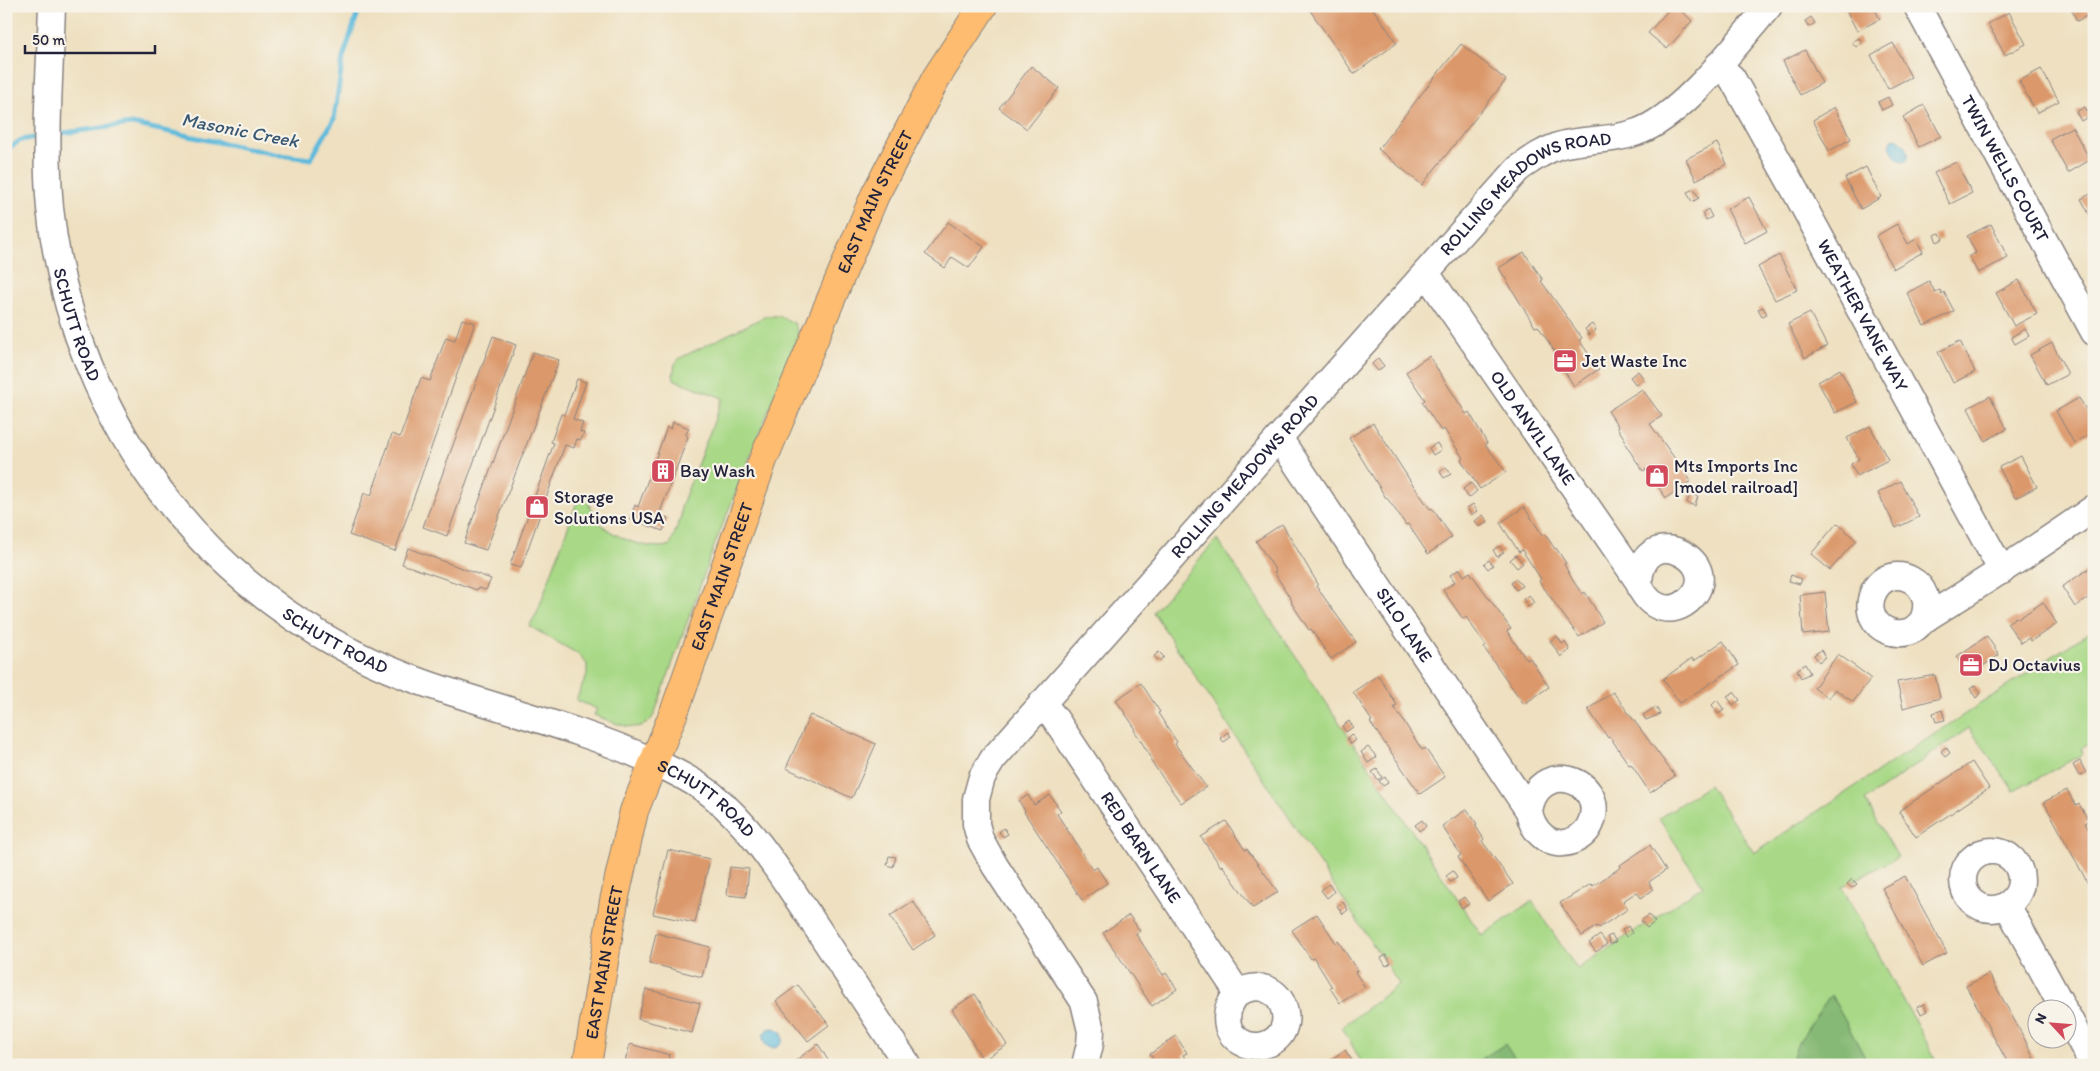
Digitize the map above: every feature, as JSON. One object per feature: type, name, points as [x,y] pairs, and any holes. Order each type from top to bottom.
[{"type":"main road","name":"EAST MAIN STREET","points":[[587,1065],[614,901],[634,811],[676,707],[763,460],[872,204],[907,130],[936,78],[983,6]]},
{"type":"street","name":"SCHUTT ROAD","points":[[52,6],[48,109],[50,204],[68,307],[88,363],[107,406],[137,458],[177,513],[218,557],[262,596],[317,633],[360,657],[424,683],[617,745],[669,769],[710,794],[747,831],[783,877],[908,1065]]},
{"type":"street","name":"ROLLING MEADOWS ROAD","points":[[1085,1065],[1091,1030],[1084,1002],[995,866],[980,839],[976,824],[976,799],[982,777],[993,759],[1518,169],[1537,156],[1566,144],[1604,140],[1639,132],[1664,118],[1682,103],[1718,65],[1769,6]]},
{"type":"street","name":"TWIN WELLS COURT","points":[[1917,6],[2094,332]]},
{"type":"street","name":"WEATHER VANE WAY","points":[[1718,65],[1732,78],[1794,187],[2002,571]]},
{"type":"street","name":"OLD ANVIL LANE","points":[[1426,272],[1639,582]]},
{"type":"street","name":"SILO LANE","points":[[1280,438],[1529,811]]},
{"type":"street","points":[[1923,620],[2002,571],[2094,508]]},
{"type":"street","name":"RED BARN LANE","points":[[1042,703],[1054,717],[1238,993]]},
{"type":"street","points":[[2007,905],[2058,998]]},
{"type":"street","points":[[2078,1036],[2093,1065]]},
{"type":"green space","points":[[766,316],[779,316],[794,323],[799,335],[715,544],[654,715],[649,722],[635,727],[618,724],[594,715],[597,709],[576,700],[587,675],[587,664],[578,654],[529,626],[537,613],[577,502],[588,500],[593,513],[601,524],[624,539],[654,547],[670,545],[681,517],[681,507],[723,398],[675,380],[673,376],[675,364],[680,358]]},
{"type":"green space","points":[[1217,539],[1482,936],[1532,901],[1577,969],[1703,886],[1659,818],[1709,785],[1754,853],[2094,629],[2094,741],[2081,749],[2083,754],[2014,791],[1969,728],[1865,800],[1898,857],[1842,887],[1939,1065],[1869,1065],[1831,995],[1798,1043],[1790,1065],[1363,1065],[1342,1027],[1399,984],[1153,612]]},
{"type":"green space","points":[[1831,995],[1869,1065],[1790,1065],[1798,1043]]},
{"type":"green space","points":[[1505,1044],[1519,1065],[1472,1065]]},
{"type":"water","points":[[1896,138],[1906,147],[1907,160],[1898,159],[1894,155],[1890,146],[1892,139]]},
{"type":"water","points":[[773,1028],[780,1031],[783,1038],[780,1045],[773,1048],[766,1045],[763,1038],[766,1031]]},
{"type":"building","points":[[1307,6],[1371,6],[1397,43],[1354,74]]},
{"type":"building","points":[[1672,6],[1676,6],[1692,21],[1667,49],[1648,33]]},
{"type":"building","points":[[1844,6],[1873,6],[1880,19],[1857,31]]},
{"type":"building","points":[[2070,6],[2094,6],[2094,12],[2077,21]]},
{"type":"building","points":[[2009,12],[2026,44],[2005,55],[1988,24]]},
{"type":"building","points":[[1811,17],[1815,23],[1809,27],[1805,21]]},
{"type":"building","points":[[1859,38],[1862,43],[1856,47],[1852,42]]},
{"type":"building","points":[[1893,43],[1911,77],[1888,89],[1871,55]]},
{"type":"building","points":[[1461,44],[1506,80],[1422,185],[1378,149]]},
{"type":"building","points":[[1805,50],[1822,83],[1800,95],[1783,61]]},
{"type":"building","points":[[1031,66],[1059,88],[1027,129],[999,108]]},
{"type":"building","points":[[2041,69],[2059,101],[2037,113],[2019,81]]},
{"type":"building","points":[[1888,97],[1892,105],[1882,110],[1878,102]]},
{"type":"building","points":[[1924,105],[1941,136],[1919,147],[1903,117]]},
{"type":"building","points":[[1834,107],[1851,139],[1829,151],[1813,120]]},
{"type":"building","points":[[2085,107],[2090,116],[2081,121],[2076,112]]},
{"type":"building","points":[[2072,127],[2090,160],[2068,173],[2050,139]]},
{"type":"building","points":[[1717,143],[1727,164],[1696,180],[1686,159]]},
{"type":"building","points":[[1956,162],[1972,193],[1950,204],[1934,173]]},
{"type":"building","points":[[1866,167],[1881,197],[1861,209],[1845,178]]},
{"type":"building","points":[[1694,189],[1699,198],[1692,202],[1687,192]]},
{"type":"building","points":[[2094,192],[2094,223],[2081,199]]},
{"type":"building","points":[[1749,197],[1767,231],[1745,243],[1727,209]]},
{"type":"building","points":[[1708,209],[1712,217],[1706,220],[1702,213]]},
{"type":"building","points":[[948,222],[984,247],[969,268],[952,257],[945,268],[925,254]]},
{"type":"building","points":[[1897,224],[1908,244],[1916,239],[1923,252],[1893,269],[1876,236]]},
{"type":"building","points":[[1991,224],[2008,258],[1978,273],[1969,256],[1976,253],[1967,236]]},
{"type":"building","points":[[1940,233],[1943,239],[1937,242],[1934,235]]},
{"type":"building","points":[[1524,252],[1543,280],[1541,281],[1582,338],[1579,340],[1599,369],[1574,386],[1555,356],[1557,355],[1538,326],[1535,327],[1499,268]]},
{"type":"building","points":[[1779,255],[1797,290],[1775,300],[1758,267]]},
{"type":"building","points":[[2019,280],[2037,314],[2014,326],[1996,293]]},
{"type":"building","points":[[1929,281],[1935,292],[1940,290],[1942,294],[1944,292],[1954,311],[1924,326],[1907,293]]},
{"type":"building","points":[[1763,307],[1767,314],[1762,316],[1758,309]]},
{"type":"building","points":[[1810,313],[1827,346],[1805,358],[1788,324]]},
{"type":"building","points":[[462,319],[475,323],[395,551],[349,535],[364,493],[371,496],[392,434],[400,437],[421,378],[430,381],[446,337],[455,340]]},
{"type":"building","points":[[1592,324],[1596,330],[1589,335],[1585,329]]},
{"type":"building","points":[[2025,329],[2029,336],[2015,344],[2011,337]]},
{"type":"building","points":[[493,336],[516,345],[447,536],[423,527]]},
{"type":"building","points":[[1960,341],[1975,372],[1953,383],[1938,352]]},
{"type":"building","points":[[2052,343],[2068,374],[2047,385],[2030,355]]},
{"type":"building","points":[[533,352],[559,360],[486,550],[464,543]]},
{"type":"building","points":[[1429,356],[1466,414],[1469,412],[1487,443],[1485,444],[1506,472],[1480,489],[1444,429],[1441,431],[1422,402],[1425,400],[1406,372]]},
{"type":"building","points":[[1378,358],[1384,366],[1378,371],[1372,364]]},
{"type":"building","points":[[1840,369],[1857,402],[1835,413],[1818,382]]},
{"type":"building","points":[[1638,371],[1644,379],[1636,385],[1630,377]]},
{"type":"building","name":"Storage Solutions USA","points":[[577,379],[586,382],[573,419],[583,423],[580,432],[584,433],[581,440],[577,439],[574,448],[565,445],[521,568],[510,565],[554,443],[551,442],[561,414],[564,415]]},
{"type":"building","points":[[1642,389],[1662,416],[1650,424],[1691,481],[1666,498],[1646,469],[1643,471],[1633,456],[1608,411]]},
{"type":"building","points":[[1990,396],[2007,429],[1985,441],[1968,408]]},
{"type":"building","points":[[2079,398],[2094,422],[2094,432],[2074,443],[2056,411]]},
{"type":"building","name":"Bay Wash","points":[[673,422],[689,428],[686,434],[688,437],[659,515],[668,518],[663,531],[630,519],[635,505],[638,507],[667,427],[671,429]]},
{"type":"building","points":[[1373,423],[1411,482],[1452,537],[1428,554],[1408,524],[1406,525],[1386,498],[1349,438]]},
{"type":"building","points":[[1870,426],[1888,460],[1857,476],[1851,464],[1859,459],[1847,438]]},
{"type":"building","points":[[1437,443],[1441,450],[1433,455],[1429,448]]},
{"type":"building","points":[[2021,456],[2037,487],[2015,498],[1999,467]]},
{"type":"building","points":[[1446,467],[1451,474],[1444,478],[1440,472]]},
{"type":"building","points":[[1900,481],[1919,517],[1896,528],[1878,493]]},
{"type":"building","points":[[1471,483],[1477,491],[1469,498],[1463,489]]},
{"type":"building","points":[[1690,493],[1698,496],[1695,506],[1687,503]]},
{"type":"building","points":[[1473,504],[1477,511],[1471,515],[1467,508]]},
{"type":"building","points":[[1524,507],[1543,536],[1545,534],[1556,548],[1566,563],[1564,564],[1572,579],[1582,594],[1585,592],[1603,622],[1579,637],[1539,581],[1541,579],[1522,550],[1519,552],[1500,523]]},
{"type":"building","points":[[1483,515],[1488,522],[1479,527],[1475,521]]},
{"type":"building","points":[[1837,523],[1856,540],[1830,570],[1811,554]]},
{"type":"building","points":[[1282,524],[1318,584],[1316,586],[1356,642],[1331,659],[1291,602],[1274,572],[1276,571],[1256,541]]},
{"type":"building","points":[[1499,546],[1504,552],[1497,557],[1493,550]]},
{"type":"building","points":[[408,548],[491,579],[486,590],[478,588],[477,590],[402,564]]},
{"type":"building","points":[[1516,555],[1523,563],[1517,568],[1510,560]]},
{"type":"building","points":[[1489,560],[1493,565],[1488,569],[1484,564]]},
{"type":"building","points":[[2091,567],[2094,571],[2094,594],[2075,607],[2062,587]]},
{"type":"building","points":[[1460,569],[1464,576],[1470,572],[1511,629],[1507,631],[1517,646],[1527,660],[1530,658],[1549,687],[1524,704],[1484,648],[1486,646],[1466,617],[1463,619],[1443,590],[1455,582],[1450,575]]},
{"type":"building","points":[[1791,575],[1802,579],[1800,584],[1789,581]]},
{"type":"building","points":[[1516,579],[1522,586],[1516,590],[1511,583]]},
{"type":"building","points":[[1825,592],[1829,632],[1803,635],[1800,595]]},
{"type":"building","points":[[1529,595],[1534,603],[1528,607],[1523,599]]},
{"type":"building","points":[[2043,602],[2057,624],[2031,641],[2029,638],[2021,643],[2007,623],[2016,617],[2018,619]]},
{"type":"building","points":[[1557,636],[1562,644],[1565,642],[1570,650],[1561,657],[1550,641]]},
{"type":"building","points":[[1987,636],[1999,655],[1970,675],[1957,656]]},
{"type":"building","points":[[1723,641],[1739,665],[1680,703],[1663,679],[1692,658],[1694,661]]},
{"type":"building","points":[[1821,650],[1825,657],[1819,662],[1814,655]]},
{"type":"building","points":[[1159,652],[1164,657],[1159,661],[1154,656]]},
{"type":"building","points":[[1838,654],[1871,678],[1853,702],[1835,689],[1828,698],[1814,688]]},
{"type":"building","points":[[1805,664],[1810,673],[1801,678],[1797,670]]},
{"type":"building","points":[[1378,675],[1397,705],[1394,707],[1422,750],[1425,748],[1445,777],[1420,794],[1370,722],[1372,721],[1353,692]]},
{"type":"building","points":[[1935,675],[1940,698],[1903,708],[1897,682]]},
{"type":"building","points":[[1141,683],[1177,742],[1175,744],[1206,787],[1181,803],[1150,760],[1152,759],[1134,730],[1135,728],[1116,700]]},
{"type":"building","points":[[1975,685],[1981,693],[1976,698],[1970,689]]},
{"type":"building","points":[[1613,692],[1675,776],[1650,793],[1631,764],[1629,765],[1588,709]]},
{"type":"building","points":[[1734,692],[1740,700],[1733,705],[1727,696]]},
{"type":"building","points":[[1717,700],[1724,710],[1718,714],[1712,705]]},
{"type":"building","points":[[1656,707],[1660,714],[1646,720],[1643,715]]},
{"type":"building","points":[[1942,710],[1945,720],[1936,722],[1933,713]]},
{"type":"building","points":[[810,715],[876,744],[852,798],[786,768]]},
{"type":"building","points":[[1349,721],[1353,727],[1346,732],[1342,726]]},
{"type":"building","points":[[1228,732],[1231,737],[1224,742],[1220,738]]},
{"type":"building","points":[[1351,734],[1356,740],[1351,744],[1347,738]]},
{"type":"building","points":[[1368,747],[1377,757],[1368,763],[1361,752]]},
{"type":"building","points":[[1946,747],[1950,753],[1945,757],[1941,751]]},
{"type":"building","points":[[2080,761],[2086,773],[2079,776],[2073,765]]},
{"type":"building","points":[[1972,762],[1989,788],[1916,837],[1899,811]]},
{"type":"building","points":[[1377,769],[1382,777],[1378,780],[1372,772]]},
{"type":"building","points":[[1385,777],[1388,783],[1383,786],[1379,781]]},
{"type":"building","points":[[2067,790],[2076,806],[2079,804],[2089,821],[2085,823],[2094,839],[2094,903],[2089,895],[2093,893],[2044,802]]},
{"type":"building","points":[[1028,795],[1034,805],[1050,795],[1061,811],[1057,814],[1093,870],[1097,867],[1107,883],[1082,900],[1024,812],[1019,801]]},
{"type":"building","points":[[1467,809],[1477,824],[1475,825],[1484,839],[1482,841],[1513,884],[1488,901],[1458,857],[1461,855],[1442,826]]},
{"type":"building","points":[[1422,820],[1426,826],[1419,831],[1415,825]]},
{"type":"building","points":[[1226,821],[1245,850],[1247,849],[1278,892],[1253,908],[1222,865],[1221,867],[1201,837]]},
{"type":"building","points":[[1004,828],[1008,834],[1003,837],[999,832]]},
{"type":"building","points":[[1650,845],[1666,870],[1649,882],[1653,890],[1641,898],[1637,892],[1623,901],[1628,909],[1599,928],[1597,926],[1582,936],[1560,903],[1591,884],[1593,886]]},
{"type":"building","points":[[668,850],[710,859],[695,923],[653,914]]},
{"type":"building","points":[[889,856],[896,857],[893,867],[887,865]]},
{"type":"building","points":[[730,867],[749,869],[746,897],[727,895]]},
{"type":"building","points":[[1453,871],[1457,878],[1450,882],[1446,876]]},
{"type":"building","points":[[1905,876],[1947,953],[1923,966],[1882,888]]},
{"type":"building","points":[[1852,879],[1857,884],[1852,888],[1847,884]]},
{"type":"building","points":[[1329,884],[1334,892],[1327,898],[1321,890]]},
{"type":"building","points":[[1464,897],[1469,904],[1462,908],[1458,901]]},
{"type":"building","points":[[913,901],[935,935],[913,950],[890,916]]},
{"type":"building","points":[[1343,902],[1348,910],[1343,914],[1337,906]]},
{"type":"building","points":[[1317,914],[1336,943],[1338,941],[1357,970],[1355,972],[1365,987],[1340,1003],[1314,958],[1311,959],[1292,930]]},
{"type":"building","points":[[1129,915],[1140,931],[1136,934],[1163,975],[1166,973],[1177,989],[1152,1006],[1103,933]]},
{"type":"building","points":[[1649,915],[1655,922],[1647,928],[1641,921]]},
{"type":"building","points":[[1628,926],[1632,933],[1626,937],[1622,930]]},
{"type":"building","points":[[656,933],[710,947],[702,977],[649,963]]},
{"type":"building","points":[[1600,935],[1607,944],[1596,952],[1589,943]]},
{"type":"building","points":[[1612,935],[1616,942],[1610,944],[1607,937]]},
{"type":"building","points":[[1386,955],[1391,963],[1386,966],[1381,958]]},
{"type":"building","points":[[1989,974],[2037,1065],[2009,1065],[1966,986]]},
{"type":"building","points":[[798,985],[829,1025],[808,1041],[776,1001]]},
{"type":"building","points":[[646,989],[700,1003],[692,1033],[638,1019]]},
{"type":"building","points":[[975,994],[1007,1045],[983,1060],[952,1009]]},
{"type":"building","points":[[1924,1004],[1927,1011],[1921,1014],[1917,1007]]},
{"type":"building","points":[[1176,1036],[1187,1053],[1183,1055],[1189,1065],[1157,1065],[1150,1054]]},
{"type":"building","points":[[630,1044],[670,1055],[667,1065],[624,1065]]},
{"type":"building","points":[[818,1044],[831,1065],[790,1065]]},
{"type":"building","points":[[1345,1050],[1355,1065],[1324,1065],[1330,1060]]},
{"type":"waterway","name":"Masonic Creek","points":[[56,134],[132,124],[279,155],[311,159],[334,119],[343,58],[360,6]]},
{"type":"waterway","name":"Masonic Creek","points":[[6,150],[21,140],[40,137]]},
{"type":"place","name":"Jet Waste Inc","points":[[1565,361]]},
{"type":"place","name":"Bay Wash","points":[[663,471]]},
{"type":"place","name":"Mts Imports Inc [model railroad]","points":[[1657,476]]},
{"type":"place","name":"Storage Solutions USA","points":[[537,507]]},
{"type":"place","name":"DJ Octavius","points":[[1971,665]]}]
